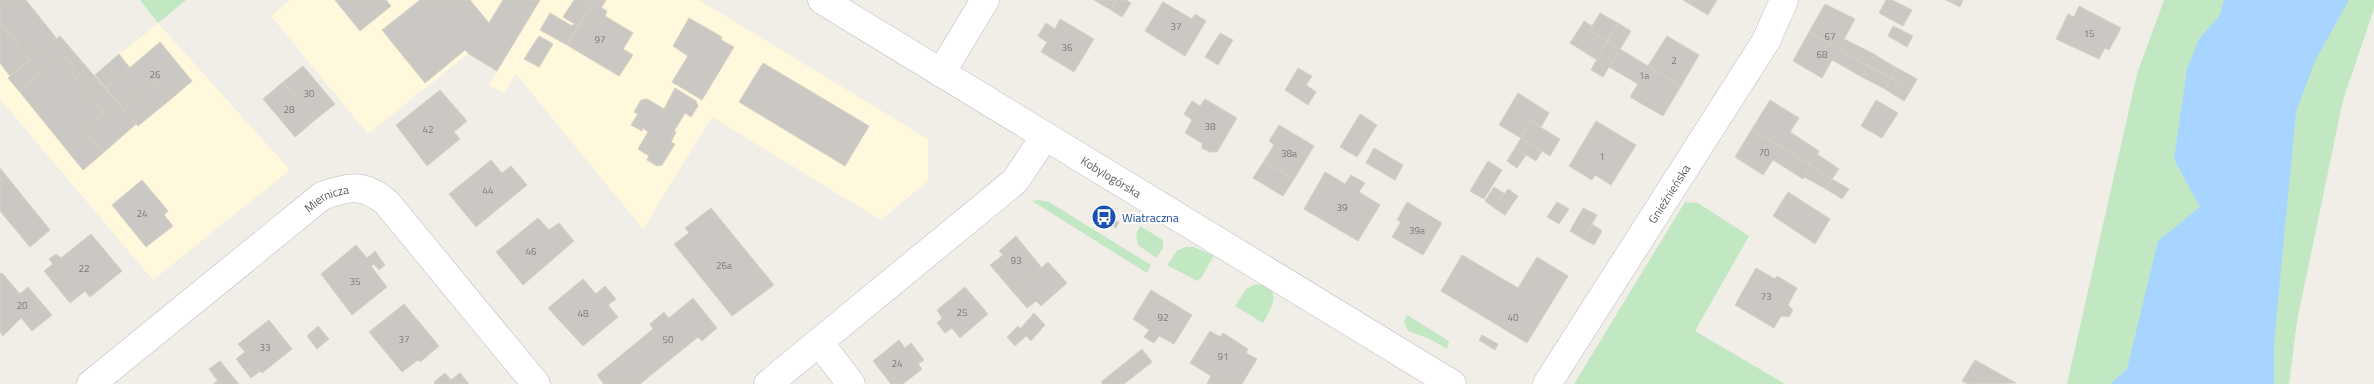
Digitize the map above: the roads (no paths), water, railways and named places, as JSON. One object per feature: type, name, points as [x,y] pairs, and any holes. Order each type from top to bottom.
[{"type":"street","name":"Kobylogórska","points":[[822,0],[1452,384]]},
{"type":"street","points":[[941,73],[986,0]]},
{"type":"street","name":"Gnieźnieńska","points":[[1547,384],[1766,41],[1784,0]]},
{"type":"street","points":[[768,384],[1015,181],[1045,136]]},
{"type":"street","name":"Miernicza","points":[[91,384],[322,196],[345,188],[362,189],[376,194],[387,203],[536,384]]},
{"type":"street","points":[[819,342],[851,384]]},
{"type":"water","points":[[2224,0],[2349,0],[2315,61],[2296,112],[2274,343],[2274,384],[2110,384],[2127,369],[2158,241],[2200,207],[2174,159],[2187,69],[2199,39],[2220,15]]},
{"type":"place","name":"Wiatraczna","points":[[1104,217]]}]
